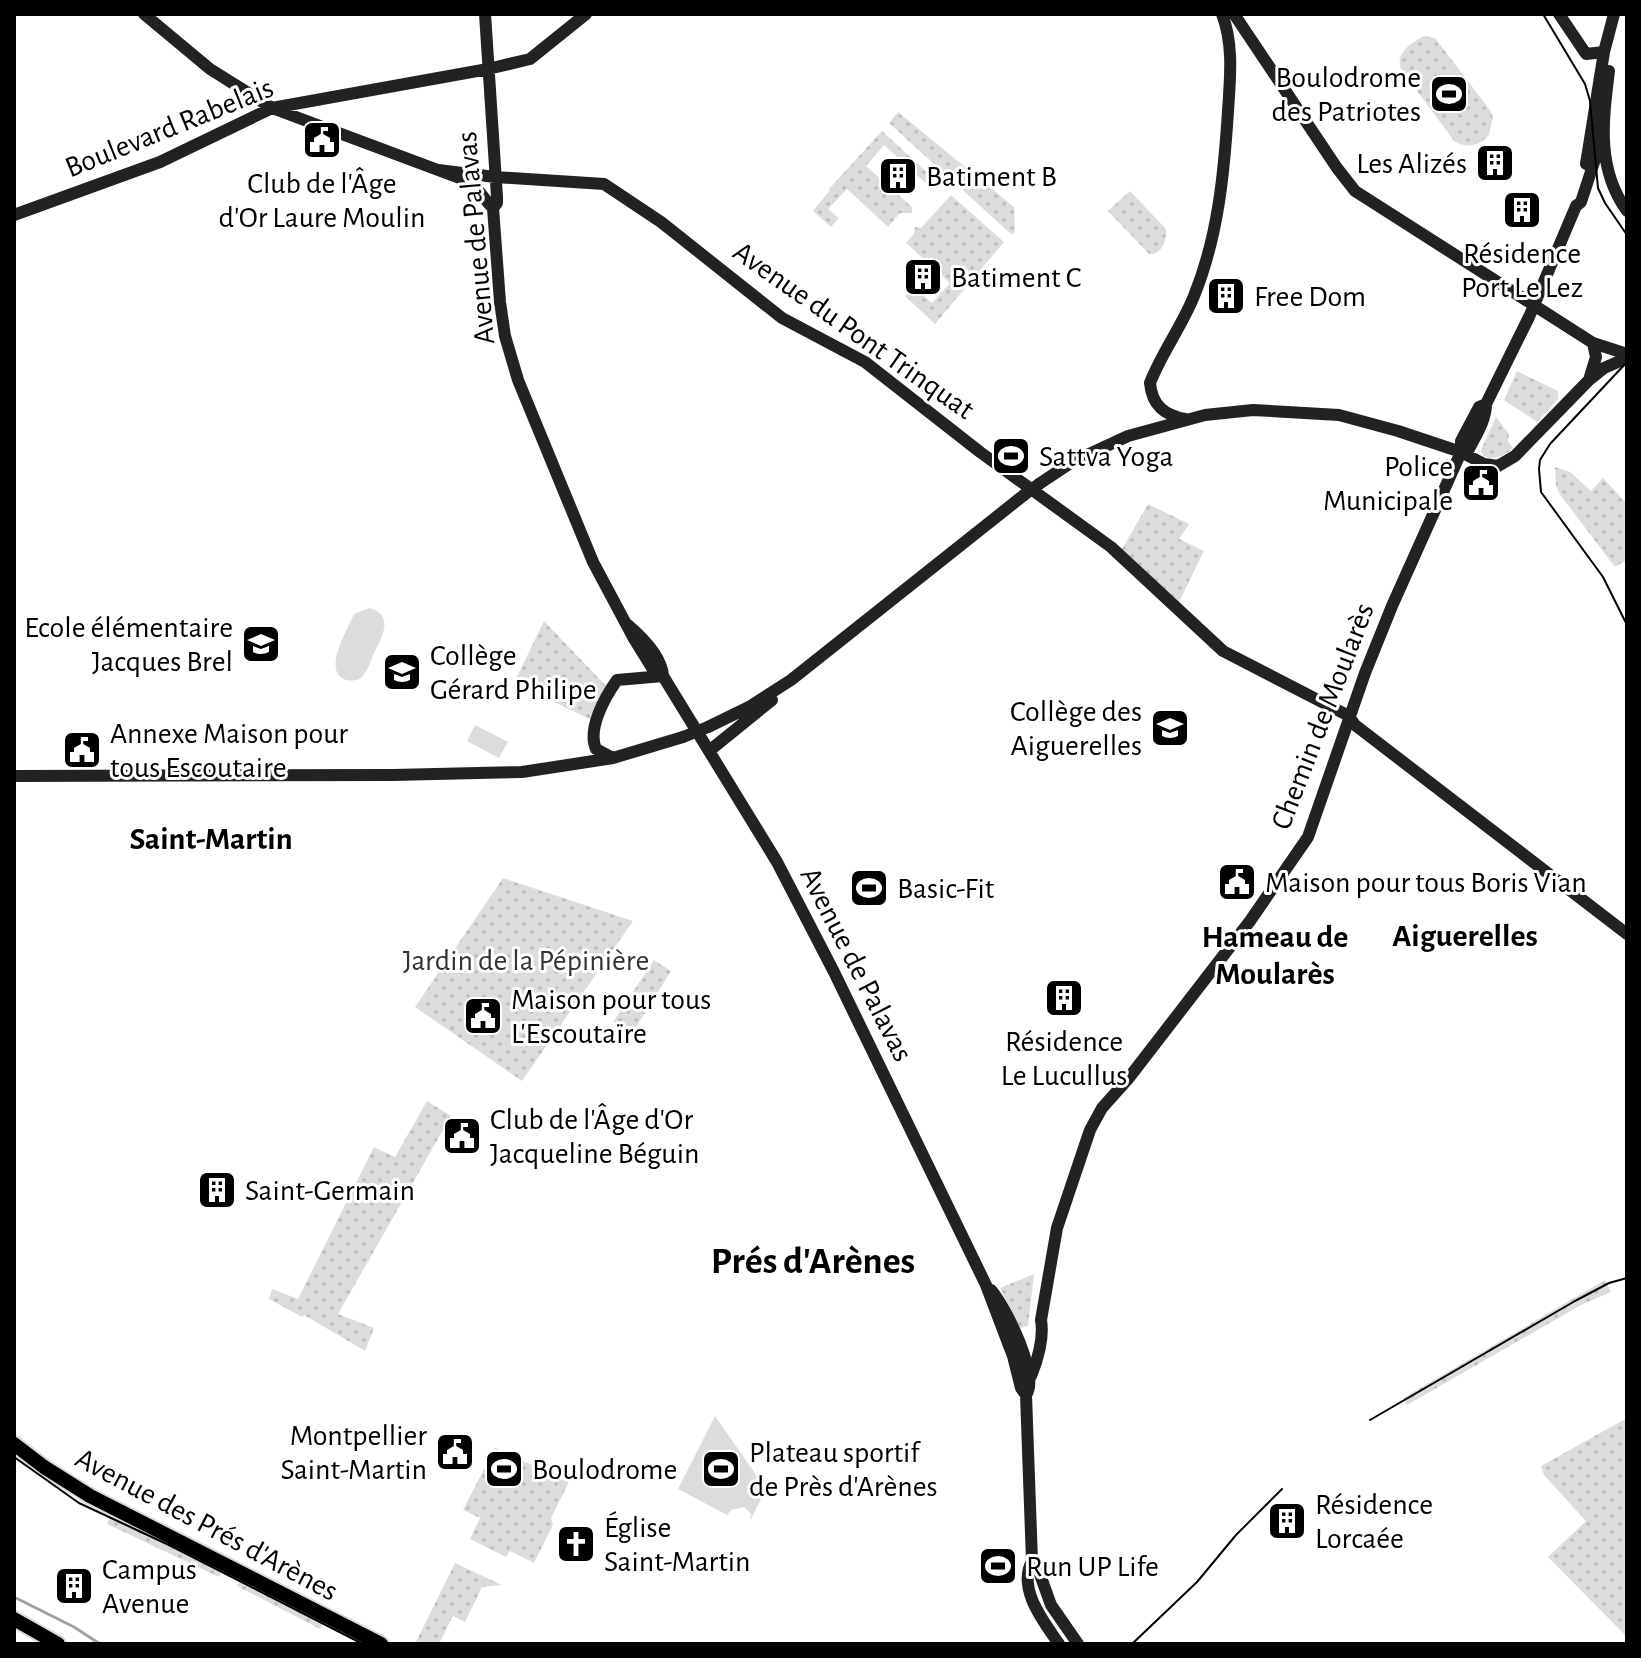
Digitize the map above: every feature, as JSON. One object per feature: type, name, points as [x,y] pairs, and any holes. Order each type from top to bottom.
[{"type":"main road","points":[[144,14],[210,69],[272,108],[470,182],[483,193],[493,208]]},
{"type":"main road","name":"Avenue de Palavas","points":[[485,14],[500,302],[509,350],[531,415],[608,592],[628,625],[640,635],[654,656],[663,676],[777,862],[986,1285],[994,1292],[1005,1312],[1017,1354],[1021,1388],[1026,1395],[1032,1561],[1028,1569],[1029,1582],[1037,1611],[1059,1644]]},
{"type":"main road","name":"Boulevard Rabelais","points":[[14,215],[160,162],[272,108],[488,69],[537,55],[586,14]]},
{"type":"main road","points":[[1222,14],[1230,53]]},
{"type":"main road","points":[[1234,14],[1350,186],[1597,346],[1627,356]]},
{"type":"main road","points":[[1559,14],[1586,54],[1604,52]]},
{"type":"main road","points":[[1614,14],[1602,128],[1610,184],[1627,211]]},
{"type":"main road","name":"Chemin de Moularès","points":[[1576,206],[1587,159],[1604,52],[1611,32]]},
{"type":"main road","points":[[1185,419],[1163,412],[1154,399],[1150,383],[1185,318],[1211,243],[1225,161],[1230,47],[1241,39],[1253,45]]},
{"type":"main road","name":"Chemin de Moularès","points":[[1031,1376],[1039,1346],[1057,1228],[1095,1119],[1250,921],[1308,837],[1349,716],[1392,606],[1469,453],[1463,437],[1479,407],[1486,404],[1534,305],[1576,206],[1581,202],[1602,128]]},
{"type":"main road","name":"Avenue du Pont Trinquat","points":[[438,170],[495,177],[588,182],[612,188],[661,222],[782,318],[865,362],[1028,489],[1102,541],[1223,651],[1349,716],[1355,725],[1627,934]]},
{"type":"main road","points":[[483,193],[495,177]]},
{"type":"main road","points":[[1589,380],[1597,346]]},
{"type":"main road","points":[[14,776],[487,774],[552,769],[613,758],[708,727],[765,697],[814,663],[1024,495],[1072,462],[1112,442],[1185,419],[1253,410],[1339,415],[1469,453],[1493,466],[1506,463],[1546,427],[1589,380],[1627,356]]},
{"type":"main road","points":[[709,751],[814,663]]},
{"type":"main road","points":[[613,758],[600,753],[592,737],[611,689],[617,680],[663,676]]},
{"type":"main road","name":"Chemin de Moularès","points":[[1017,1354],[1041,1320]]},
{"type":"main road","points":[[1017,1354],[1039,1346]]},
{"type":"main road","name":"Avenue de Palavas","points":[[1017,1354],[1031,1376],[1026,1395]]},
{"type":"main road","name":"Avenue des Prés d'Arènes","points":[[14,1444],[90,1496],[381,1644]]},
{"type":"main road","name":"Avenue de Palavas","points":[[1032,1561],[1037,1566],[1051,1605],[1064,1618],[1078,1644]]},
{"type":"main road","points":[[1037,1611],[1051,1605]]},
{"type":"main road","points":[[14,1619],[58,1644]]},
{"type":"green space","points":[[1424,36],[1435,38],[1490,110],[1493,117],[1489,135],[1481,142],[1468,146],[1454,141],[1401,69],[1402,53]]},
{"type":"green space","name":"Boulodrome des Patriotes","points":[[1448,69],[1473,103],[1449,119],[1425,85]]},
{"type":"green space","points":[[898,112],[1014,207],[1015,231],[1012,235],[889,123]]},
{"type":"green space","points":[[882,131],[935,180],[929,186],[884,145],[866,166],[912,207],[912,213],[900,213],[888,227],[847,189],[828,209],[839,218],[831,227],[813,211]]},
{"type":"green space","points":[[1130,191],[1166,229],[1163,246],[1154,254],[1149,254],[1108,211]]},
{"type":"green space","points":[[951,195],[1004,242],[935,324],[905,296],[913,287],[932,303],[950,283],[906,243],[914,234],[915,227],[921,228]]},
{"type":"green space","points":[[1517,371],[1558,391],[1558,399],[1537,422],[1504,400]]},
{"type":"green space","points":[[1496,417],[1509,434],[1508,441],[1513,448],[1499,457],[1491,458],[1483,456],[1481,450]]},
{"type":"green space","points":[[1555,467],[1570,472],[1591,491],[1603,478],[1627,504],[1627,560],[1615,567],[1561,496],[1556,486]]},
{"type":"green space","points":[[1148,504],[1189,524],[1179,539],[1204,551],[1179,602],[1122,549]]},
{"type":"green space","points":[[369,608],[382,616],[383,634],[363,676],[346,680],[336,668],[338,650],[354,614]]},
{"type":"green space","points":[[544,621],[607,687],[590,719],[514,683]]},
{"type":"green space","points":[[475,725],[508,742],[499,758],[467,741]]},
{"type":"green space","name":"Jardin de la Pépinière","points":[[503,878],[633,921],[522,1081],[415,1007]]},
{"type":"green space","points":[[654,960],[671,971],[633,1032],[613,1022]]},
{"type":"green space","points":[[427,1101],[451,1116],[338,1314],[374,1328],[365,1351],[304,1315],[302,1317],[269,1299],[272,1289],[298,1299],[374,1147],[395,1157]]},
{"type":"green space","points":[[1034,1274],[1028,1326],[1020,1328],[1000,1288]]},
{"type":"green space","points":[[1605,1280],[1611,1292],[1581,1305],[1407,1405],[1403,1398]]},
{"type":"green space","name":"Plateau sportif de Près d'Arènes","points":[[715,1416],[766,1489],[750,1521],[751,1514],[744,1507],[731,1510],[727,1515],[678,1489]]},
{"type":"green space","points":[[1627,1418],[1627,1637],[1548,1557],[1586,1521],[1544,1475],[1541,1466]]},
{"type":"green space","points":[[495,1448],[569,1482],[534,1563],[510,1551],[506,1557],[470,1539],[480,1518],[463,1510]]},
{"type":"green space","name":"Boulodrome","points":[[497,1452],[523,1465],[512,1486],[486,1473]]},
{"type":"green space","points":[[112,1512],[224,1568],[219,1577],[107,1524]]},
{"type":"green space","points":[[455,1563],[502,1585],[482,1587],[465,1622],[453,1616],[439,1644],[415,1644]]},
{"type":"green space","points":[[241,1577],[325,1620],[320,1629],[237,1586]]},
{"type":"waterway","points":[[14,1597],[74,1627],[100,1644]]},
{"type":"tram line","points":[[1543,14],[1585,84],[1590,101],[1598,188],[1627,235]]},
{"type":"tram line","points":[[1627,362],[1550,444],[1540,460],[1539,469],[1541,492],[1603,577],[1627,625]]},
{"type":"tram line","points":[[1370,1420],[1575,1301],[1609,1283],[1627,1278]]},
{"type":"tram line","points":[[14,1457],[79,1503],[363,1644]]},
{"type":"tram line","points":[[1132,1644],[1197,1582],[1236,1535],[1282,1489]]},
{"type":"place","name":"Boulodrome des Patriotes","points":[[1449,94]]},
{"type":"place","name":"Club de l'Âge d'Or Laure Moulin","points":[[322,140]]},
{"type":"place","name":"Les Alizés","points":[[1495,163]]},
{"type":"place","name":"Batiment B","points":[[898,176]]},
{"type":"place","name":"Résidence Port Le Lez","points":[[1522,210]]},
{"type":"place","name":"Batiment C","points":[[923,277]]},
{"type":"place","name":"Free Dom","points":[[1226,296]]},
{"type":"place","name":"Sattva Yoga","points":[[1011,456]]},
{"type":"place","name":"Police Municipale","points":[[1481,483]]},
{"type":"place","name":"Ecole élémentaire Jacques Brel","points":[[261,644]]},
{"type":"place","name":"Collège Gérard Philipe","points":[[402,672]]},
{"type":"place","name":"Collège des Aiguerelles","points":[[1170,728]]},
{"type":"place","name":"Annexe Maison pour tous Escoutaire","points":[[82,750]]},
{"type":"place","name":"Maison pour tous Boris Vian","points":[[1237,882]]},
{"type":"place","name":"Basic-Fit","points":[[869,888]]},
{"type":"place","name":"Résidence Le Lucullus","points":[[1064,998]]},
{"type":"place","name":"Maison pour tous L'Escoutaïre","points":[[483,1016]]},
{"type":"place","name":"Club de l'Âge d'Or Jacqueline Béguin","points":[[462,1136]]},
{"type":"place","name":"Saint-Germain","points":[[217,1190]]},
{"type":"place","name":"Montpellier Saint-Martin","points":[[455,1452]]},
{"type":"place","name":"Boulodrome","points":[[504,1469]]},
{"type":"place","name":"Plateau sportif de Près d'Arènes","points":[[721,1469]]},
{"type":"place","name":"Résidence Lorcaée","points":[[1287,1521]]},
{"type":"place","name":"Église Saint-Martin","points":[[576,1544]]},
{"type":"place","name":"Run UP Life","points":[[998,1566]]},
{"type":"place","name":"Campus Avenue","points":[[74,1586]]},
{"type":"district","name":"Saint-Martin","points":[[211,838]]},
{"type":"district","name":"Aiguerelles","points":[[1465,935]]},
{"type":"district","name":"Hameau de Moularès","points":[[1275,954]]},
{"type":"district","name":"Prés d'Arènes","points":[[813,1260]]}]
